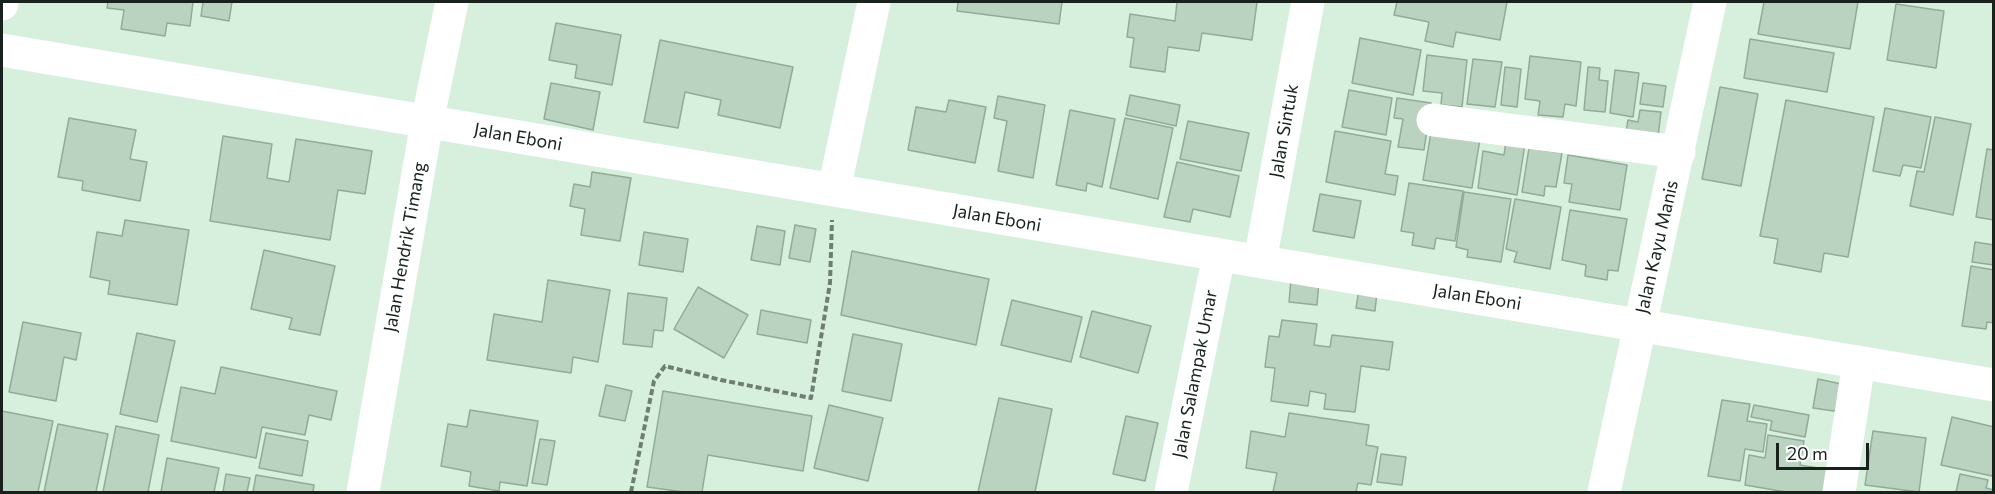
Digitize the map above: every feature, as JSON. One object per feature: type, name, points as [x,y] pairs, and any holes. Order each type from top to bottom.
[{"type":"street","name":"Jalan Hendrik Timang","points":[[363,492],[427,122],[452,2]]},
{"type":"street","points":[[834,190],[874,2]]},
{"type":"street","name":"Jalan Sintuk","points":[[1260,261],[1308,2]]},
{"type":"street","name":"Jalan Kayu Manis","points":[[1604,492],[1710,2]]},
{"type":"street","name":"Jalan Eboni","points":[[2,50],[1994,385]]},
{"type":"street","points":[[1433,120],[1679,152]]},
{"type":"street","name":"Jalan Salampak Umar","points":[[1172,492],[1220,255]]},
{"type":"street","points":[[1839,492],[1859,362]]},
{"type":"path","points":[[631,492],[654,381],[665,366],[811,398],[830,283],[834,190]]},
{"type":"building","points":[[108,2],[193,2],[190,26],[167,23],[165,36],[121,29],[124,10],[107,8]]},
{"type":"building","points":[[203,2],[232,2],[229,21],[201,16]]},
{"type":"building","points":[[958,2],[1062,2],[1059,24],[957,11]]},
{"type":"building","points":[[1177,2],[1257,2],[1252,40],[1202,33],[1199,51],[1168,47],[1165,72],[1130,67],[1134,38],[1127,37],[1130,14],[1175,21]]},
{"type":"building","points":[[1397,2],[1507,2],[1500,40],[1456,32],[1453,47],[1425,41],[1429,22],[1394,15]]},
{"type":"building","points":[[1764,2],[1858,2],[1850,49],[1758,34]]},
{"type":"building","points":[[1896,4],[1944,11],[1936,68],[1887,60]]},
{"type":"building","points":[[556,23],[621,35],[612,85],[575,78],[577,65],[549,60]]},
{"type":"building","points":[[1360,38],[1421,50],[1413,95],[1352,83]]},
{"type":"building","points":[[1750,39],[1834,53],[1827,92],[1744,78]]},
{"type":"building","points":[[660,40],[793,67],[780,128],[718,115],[721,100],[685,92],[678,128],[644,122]]},
{"type":"building","points":[[1427,55],[1467,60],[1462,107],[1441,105],[1442,93],[1423,91]]},
{"type":"building","points":[[1530,56],[1581,62],[1576,106],[1565,104],[1563,117],[1538,115],[1540,101],[1525,99]]},
{"type":"building","points":[[1473,59],[1502,62],[1495,107],[1467,104]]},
{"type":"building","points":[[1505,67],[1521,69],[1517,107],[1501,105]]},
{"type":"building","points":[[1588,67],[1600,68],[1599,80],[1608,81],[1605,112],[1584,110]]},
{"type":"building","points":[[1615,70],[1639,73],[1633,117],[1610,113]]},
{"type":"building","points":[[551,83],[600,92],[593,130],[544,119]]},
{"type":"building","points":[[1643,83],[1666,86],[1663,107],[1640,104]]},
{"type":"building","points":[[1720,87],[1758,94],[1741,186],[1702,179]]},
{"type":"building","points":[[1349,90],[1392,98],[1386,135],[1342,127]]},
{"type":"building","points":[[1130,95],[1180,105],[1176,126],[1126,115]]},
{"type":"building","points":[[998,96],[1045,105],[1033,178],[998,171],[1007,121],[994,118]]},
{"type":"building","points":[[1397,98],[1431,103],[1424,150],[1398,147],[1403,119],[1394,118]]},
{"type":"building","points":[[949,100],[986,107],[975,163],[908,150],[916,107],[946,112]]},
{"type":"building","points":[[1786,100],[1874,117],[1848,257],[1824,253],[1821,272],[1774,263],[1778,239],[1760,236]]},
{"type":"building","points":[[1885,108],[1931,117],[1921,168],[1903,165],[1900,176],[1873,171]]},
{"type":"building","points":[[1070,110],[1115,119],[1102,187],[1087,183],[1086,191],[1056,185]]},
{"type":"building","points":[[1640,110],[1661,112],[1658,137],[1626,132],[1628,120],[1638,122]]},
{"type":"building","points":[[1935,117],[1971,124],[1953,215],[1910,206],[1917,171],[1924,172]]},
{"type":"building","points":[[69,118],[136,130],[130,159],[147,162],[140,201],[82,190],[83,181],[58,177]]},
{"type":"building","points":[[1125,118],[1173,128],[1158,199],[1110,188]]},
{"type":"building","points":[[1188,121],[1249,133],[1241,171],[1180,159]]},
{"type":"building","points":[[1335,131],[1391,141],[1385,174],[1398,176],[1395,195],[1326,182]]},
{"type":"building","points":[[1431,132],[1480,139],[1472,188],[1423,180]]},
{"type":"building","points":[[223,136],[272,144],[267,178],[289,182],[296,139],[372,151],[365,194],[338,190],[330,240],[210,221]]},
{"type":"building","points":[[1506,141],[1525,144],[1517,195],[1478,188],[1483,151],[1504,155]]},
{"type":"building","points":[[1529,148],[1562,153],[1556,187],[1545,186],[1544,196],[1522,192]]},
{"type":"building","points":[[1987,149],[1994,150],[1994,220],[1976,217]]},
{"type":"building","points":[[1568,155],[1627,165],[1620,210],[1569,202],[1572,184],[1564,183]]},
{"type":"building","points":[[1177,162],[1239,176],[1230,217],[1193,209],[1190,222],[1164,217]]},
{"type":"building","points":[[592,172],[631,178],[620,241],[581,235],[585,209],[570,206],[574,184],[590,187]]},
{"type":"building","points":[[1409,183],[1463,191],[1455,241],[1436,238],[1434,249],[1412,245],[1414,233],[1401,231]]},
{"type":"building","points":[[1464,192],[1511,199],[1501,262],[1467,257],[1468,250],[1456,247]]},
{"type":"building","points":[[1320,194],[1361,201],[1354,238],[1313,231]]},
{"type":"building","points":[[1515,199],[1561,207],[1550,269],[1514,262],[1517,252],[1506,249]]},
{"type":"building","points":[[1570,210],[1627,219],[1618,271],[1608,270],[1607,280],[1585,276],[1586,265],[1562,260]]},
{"type":"building","points":[[125,220],[189,230],[177,305],[108,294],[110,281],[90,277],[97,232],[122,236]]},
{"type":"building","points":[[795,225],[816,229],[810,262],[789,258]]},
{"type":"building","points":[[757,226],[785,231],[780,265],[751,260]]},
{"type":"building","points":[[644,232],[688,239],[683,272],[639,265]]},
{"type":"building","points":[[1975,242],[1994,245],[1994,265],[1972,262]]},
{"type":"building","points":[[264,250],[335,266],[320,335],[289,329],[292,318],[251,309]]},
{"type":"building","points":[[852,251],[989,279],[976,345],[841,315]]},
{"type":"building","points":[[1971,266],[1994,270],[1994,323],[1987,322],[1986,329],[1962,326]]},
{"type":"building","points":[[1291,279],[1319,281],[1317,305],[1289,302]]},
{"type":"building","points":[[548,280],[610,290],[598,362],[573,357],[571,373],[487,360],[494,314],[542,322]]},
{"type":"building","points":[[698,287],[748,315],[724,358],[674,329]]},
{"type":"building","points":[[1359,289],[1377,292],[1375,311],[1356,308]]},
{"type":"building","points":[[628,293],[667,298],[663,331],[654,330],[652,347],[623,344]]},
{"type":"building","points":[[1012,300],[1082,317],[1071,362],[1001,345]]},
{"type":"building","points":[[761,310],[811,320],[807,343],[757,334]]},
{"type":"building","points":[[1092,311],[1151,326],[1138,373],[1080,357]]},
{"type":"building","points":[[1282,320],[1317,324],[1314,345],[1330,347],[1332,335],[1393,342],[1389,370],[1361,366],[1355,412],[1324,409],[1326,394],[1310,391],[1308,406],[1271,401],[1275,368],[1265,367],[1269,336],[1279,337]]},
{"type":"building","points":[[23,322],[81,333],[76,360],[64,357],[56,401],[9,392]]},
{"type":"building","points":[[137,333],[175,341],[157,422],[120,414]]},
{"type":"building","points":[[853,334],[902,344],[891,401],[842,391]]},
{"type":"building","points":[[221,367],[337,391],[331,420],[309,415],[305,435],[262,427],[256,458],[171,441],[181,387],[215,394]]},
{"type":"building","points":[[1818,379],[1846,385],[1841,412],[1813,408]]},
{"type":"building","points":[[606,385],[632,391],[625,421],[599,416]]},
{"type":"building","points":[[663,391],[812,416],[803,471],[708,455],[702,492],[647,487]]},
{"type":"building","points":[[999,398],[1052,409],[1035,492],[978,492]]},
{"type":"building","points":[[1722,400],[1750,404],[1747,421],[1767,424],[1763,452],[1745,449],[1740,481],[1708,476]]},
{"type":"building","points":[[829,405],[883,418],[868,481],[814,468]]},
{"type":"building","points":[[1754,405],[1809,415],[1805,437],[1770,430],[1772,421],[1751,417]]},
{"type":"building","points":[[470,410],[538,421],[527,486],[500,482],[499,491],[469,486],[471,472],[441,466],[448,424],[467,427]]},
{"type":"building","points":[[2,411],[53,421],[38,492],[2,492]]},
{"type":"building","points":[[1289,413],[1369,425],[1366,445],[1378,447],[1371,485],[1358,483],[1356,492],[1273,492],[1277,473],[1246,468],[1251,431],[1285,437]]},
{"type":"building","points":[[1126,416],[1158,423],[1145,481],[1113,474]]},
{"type":"building","points":[[1952,417],[1994,427],[1992,476],[1941,465]]},
{"type":"building","points":[[58,424],[108,434],[96,492],[44,492]]},
{"type":"building","points":[[116,426],[159,435],[148,492],[103,492]]},
{"type":"building","points":[[1873,431],[1926,438],[1919,492],[1865,485]]},
{"type":"building","points":[[266,433],[308,441],[302,476],[259,468]]},
{"type":"building","points":[[1768,435],[1804,441],[1800,465],[1830,470],[1826,492],[1786,492],[1745,485],[1749,455],[1765,458]]},
{"type":"building","points":[[540,439],[555,441],[547,485],[532,483]]},
{"type":"building","points":[[1381,454],[1406,457],[1402,485],[1377,482]]},
{"type":"building","points":[[167,458],[219,468],[214,492],[161,492]]},
{"type":"building","points":[[226,474],[250,478],[247,492],[223,492]]},
{"type":"building","points":[[1960,474],[1988,480],[1986,488],[1994,492],[1956,492]]},
{"type":"building","points":[[256,475],[314,485],[313,492],[253,492]]}]
